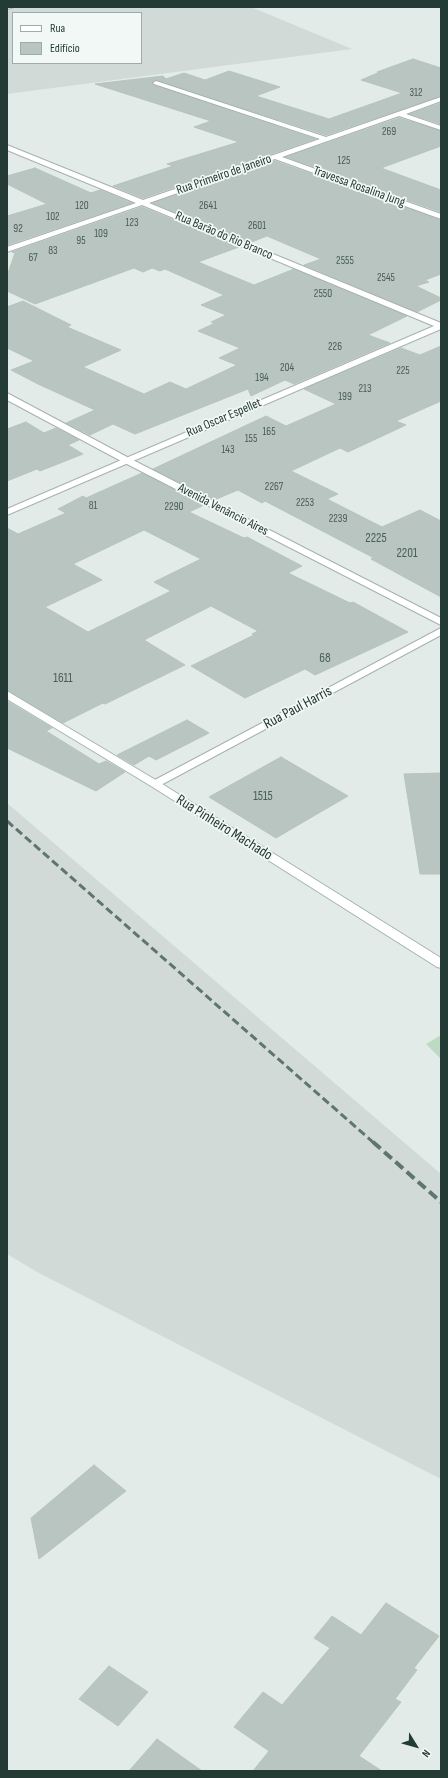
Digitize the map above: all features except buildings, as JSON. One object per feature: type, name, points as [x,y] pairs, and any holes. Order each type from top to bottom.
[{"type":"street","points":[[156,84],[327,139]]},
{"type":"street","name":"Rua Primeiro de Janeiro","points":[[7,250],[441,99]]},
{"type":"street","points":[[400,114],[441,128]]},
{"type":"street","name":"Rua Barão do Rio Branco","points":[[7,147],[441,326]]},
{"type":"street","name":"Travessa Rosalina Jung","points":[[276,157],[441,217]]},
{"type":"street","name":"Rua Oscar Espellet","points":[[7,512],[441,326]]},
{"type":"street","name":"Avenida Venâncio Aires","points":[[7,396],[126,460],[441,622]]},
{"type":"street","name":"Rua Paul Harris","points":[[155,784],[441,631]]},
{"type":"street","name":"Rua Pinheiro Machado","points":[[7,694],[155,784],[441,964]]},
{"type":"shaded area","points":[[7,7],[251,7],[352,49],[7,94]]},
{"type":"shaded area","points":[[7,803],[441,1174],[441,1479],[39,1273],[7,1254]]},
{"type":"green space","points":[[441,1035],[441,1059],[426,1044]]},
{"type":"railway","points":[[7,821],[374,1143]]},
{"type":"railway","points":[[373,1142],[441,1202]]}]
